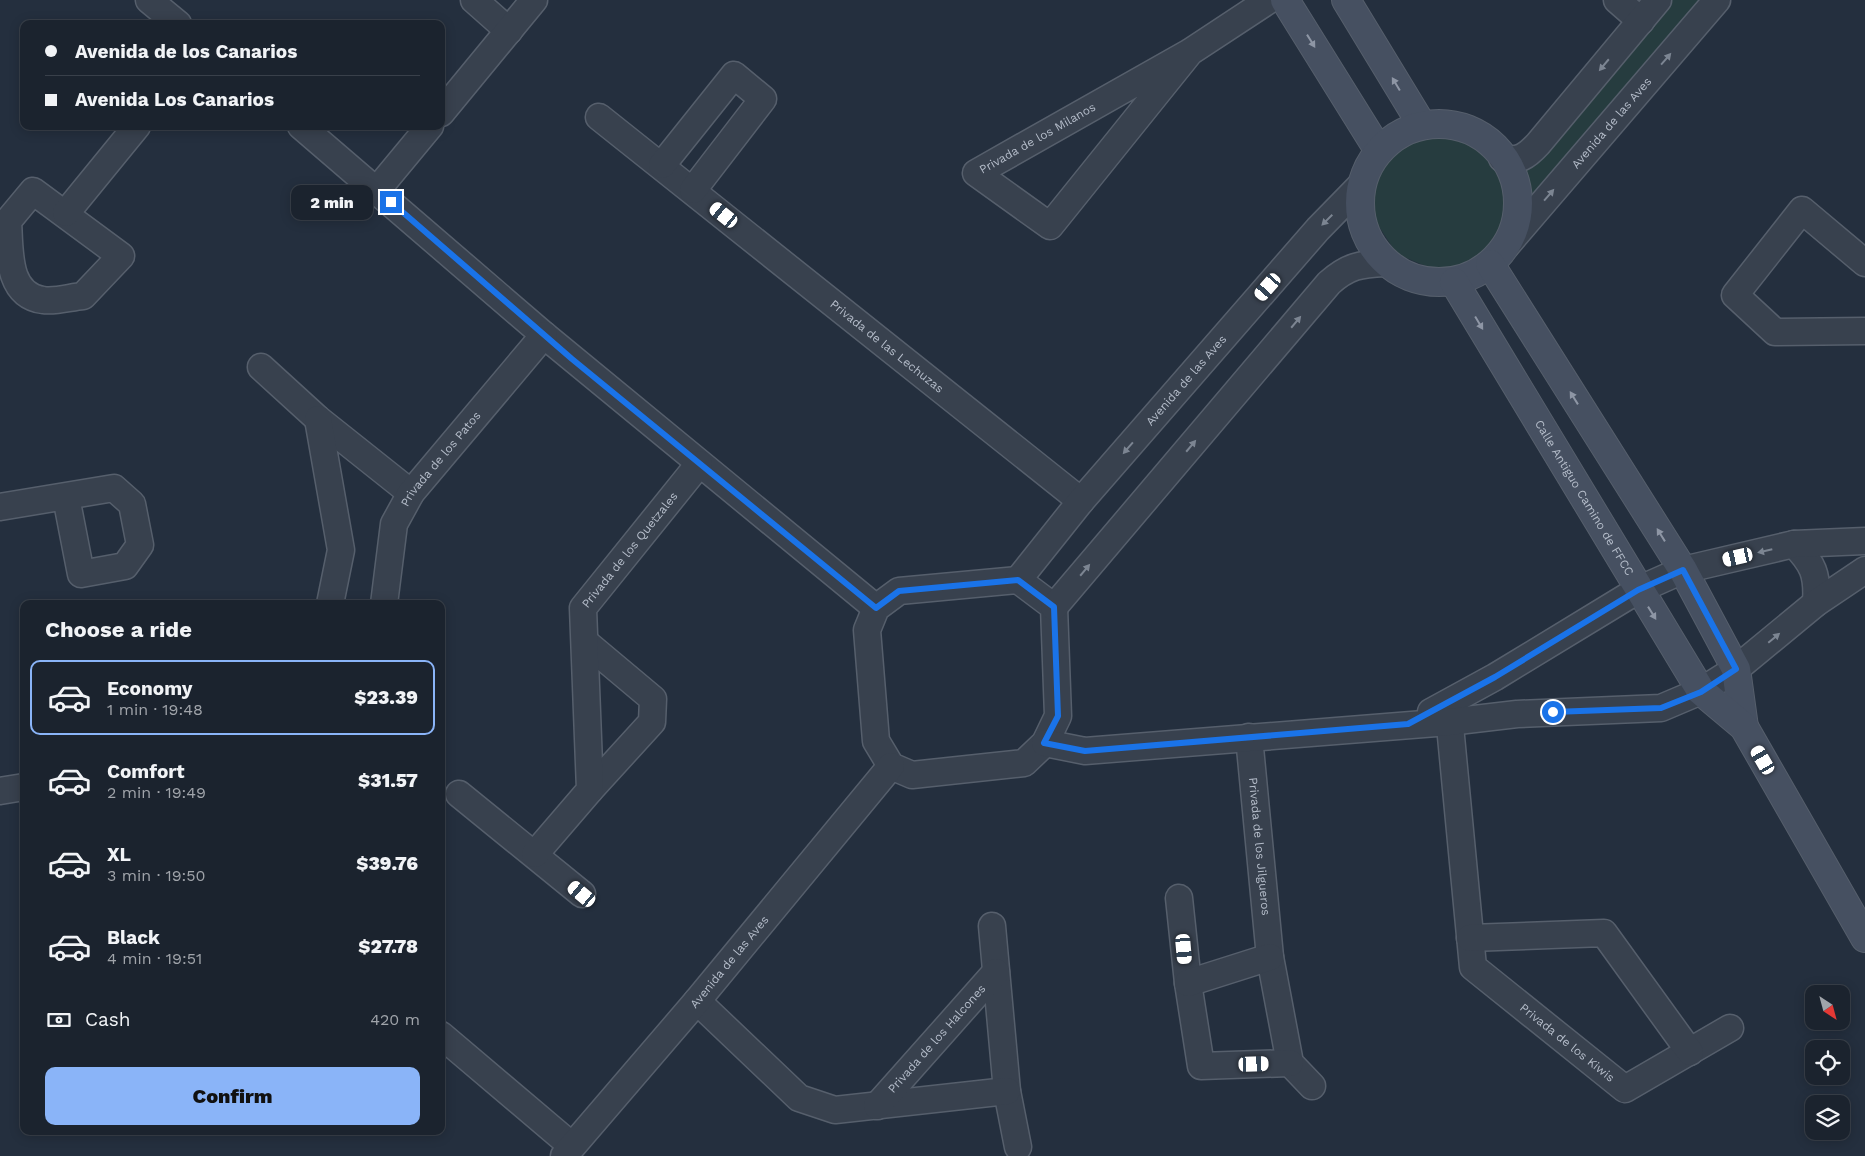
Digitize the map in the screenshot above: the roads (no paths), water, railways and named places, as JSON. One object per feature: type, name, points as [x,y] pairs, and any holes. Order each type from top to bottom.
[{"type":"main road","points":[[1285,0],[1379,151]]},
{"type":"main road","points":[[1346,0],[1422,125]]},
{"type":"main road","points":[[1422,125],[1459,126],[1492,144],[1514,175],[1519,199],[1516,223],[1498,255],[1454,282],[1418,280],[1385,263],[1364,233],[1359,209],[1361,185],[1379,151],[1398,135],[1422,125]]},
{"type":"main road","name":"Calle Antiguo Camino de FFCC","points":[[1498,255],[1683,570],[1736,669],[1744,727]]},
{"type":"main road","name":"Calle Antiguo Camino de FFCC","points":[[1454,282],[1701,692],[1744,727],[1865,938]]},
{"type":"street","points":[[149,0],[173,20]]},
{"type":"street","points":[[474,0],[509,31]]},
{"type":"street","points":[[445,107],[534,0]]},
{"type":"street","name":"Privada de los Milanos","points":[[1190,52],[1050,226],[976,174],[1190,52],[1269,0]]},
{"type":"street","points":[[1617,0],[1641,21]]},
{"type":"street","points":[[1502,158],[1513,160],[1526,156],[1538,144],[1658,0]]},
{"type":"street","name":"Avenida de las Aves","points":[[1498,255],[1717,0]]},
{"type":"street","points":[[662,165],[734,75],[763,99],[693,190]]},
{"type":"street","name":"Privada de las Lechuzas","points":[[599,117],[662,165],[1081,501]]},
{"type":"street","points":[[66,214],[134,130]]},
{"type":"street","points":[[306,130],[544,335],[876,608]]},
{"type":"street","points":[[377,190],[427,130]]},
{"type":"street","name":"Avenida de las Aves","points":[[1018,580],[1081,501],[1318,229],[1361,185]]},
{"type":"street","points":[[33,191],[66,214],[121,256],[83,296],[43,300],[24,291],[12,272],[8,221],[33,191]]},
{"type":"street","points":[[1865,263],[1802,210],[1735,295],[1775,332],[1865,331]]},
{"type":"street","points":[[1054,607],[1018,580],[899,591],[876,608],[867,630],[876,742],[891,766],[912,775],[1024,762],[1044,743],[1058,716],[1054,607],[1329,283],[1342,271],[1362,264],[1385,263]]},
{"type":"street","name":"Privada de los Patos","points":[[384,600],[394,524],[411,493],[544,335]]},
{"type":"street","points":[[261,367],[318,418],[411,493]]},
{"type":"street","points":[[318,418],[341,550],[331,600]]},
{"type":"street","name":"Privada de los Quetzales","points":[[590,790],[583,608],[699,464]]},
{"type":"street","points":[[0,507],[66,498]]},
{"type":"street","points":[[1449,713],[1495,677],[1638,590],[1683,570],[1794,544],[1865,541]]},
{"type":"street","points":[[1794,544],[1810,561],[1817,583],[1816,603]]},
{"type":"street","points":[[1044,743],[1085,751],[1408,724],[1449,713],[1517,714],[1661,708],[1701,692],[1736,669],[1816,603],[1865,570]]},
{"type":"street","points":[[535,854],[652,722],[653,699],[585,642]]},
{"type":"street","points":[[1495,677],[1500,696],[1517,714]]},
{"type":"street","name":"Privada de los Kiwis","points":[[1449,713],[1473,968],[1626,1089],[1730,1028]]},
{"type":"street","name":"Privada de los Jilgueros","points":[[1249,737],[1270,957],[1290,1063]]},
{"type":"street","name":"Avenida de las Aves","points":[[568,1151],[697,1001],[891,766]]},
{"type":"street","points":[[0,791],[20,788]]},
{"type":"street","points":[[459,794],[582,894]]},
{"type":"street","points":[[1179,898],[1188,983],[1201,1066],[1290,1063],[1312,1086]]},
{"type":"street","name":"Privada de los Halcones","points":[[992,926],[1007,1092],[1018,1147]]},
{"type":"street","points":[[1470,938],[1604,933],[1690,1052]]},
{"type":"street","points":[[1188,983],[1270,957]]},
{"type":"street","name":"Privada de los Halcones","points":[[877,1106],[996,972]]},
{"type":"street","name":"Privada de los Halcones","points":[[697,1001],[799,1098],[835,1110],[1007,1092]]},
{"type":"street","points":[[445,1039],[568,1151]]}]
